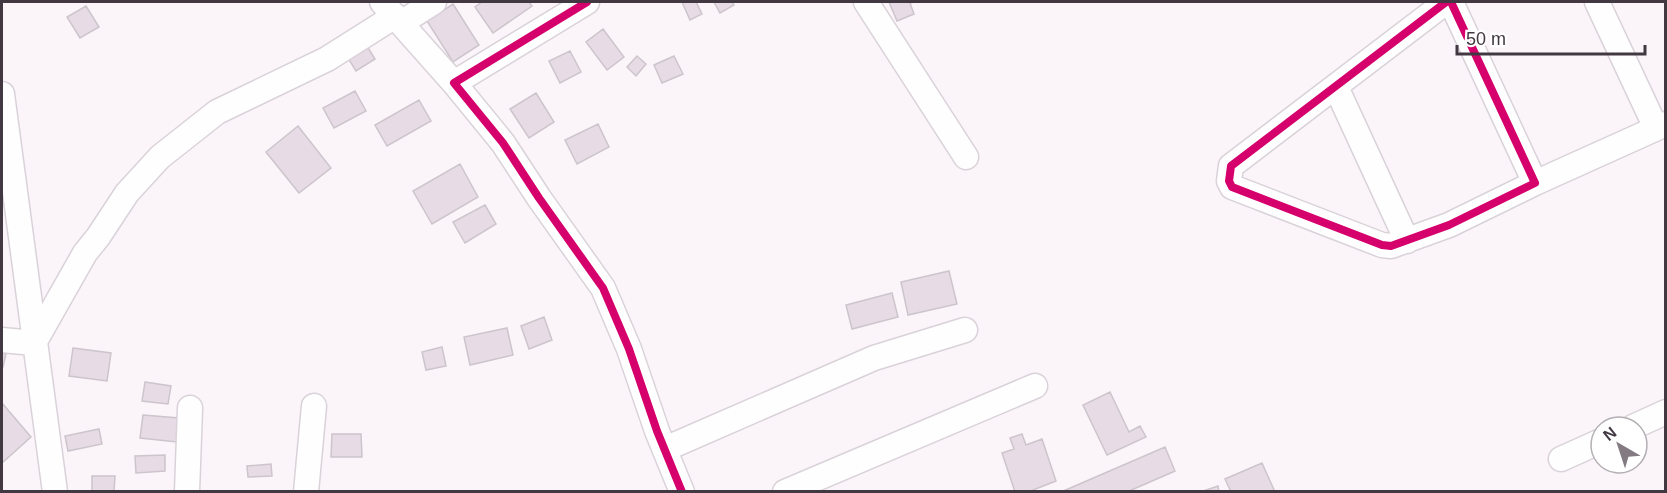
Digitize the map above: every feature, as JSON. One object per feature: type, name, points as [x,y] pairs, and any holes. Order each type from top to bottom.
[{"type":"street","points":[[34,343],[92,245],[127,193],[160,157],[217,112],[327,59],[393,14],[434,2]]},
{"type":"street","points":[[454,83],[588,2]]},
{"type":"street","points":[[866,2],[966,157]]},
{"type":"street","points":[[1446,2],[1231,166],[1228,173],[1232,187],[1390,246],[1449,225],[1661,126],[1597,2]]},
{"type":"street","points":[[1451,2],[1535,183]]},
{"type":"street","points":[[393,14],[503,143],[603,288],[630,349],[682,492]]},
{"type":"street","points":[[1336,87],[1407,241]]},
{"type":"street","points":[[2,106],[55,492]]},
{"type":"street","points":[[665,449],[874,358],[965,330]]},
{"type":"street","points":[[2,340],[34,343]]},
{"type":"street","points":[[785,492],[1035,386]]},
{"type":"street","points":[[306,492],[314,406]]},
{"type":"street","points":[[187,492],[190,408]]},
{"type":"street","points":[[1649,420],[1665,412]]},
{"type":"street","points":[[1561,459],[1589,446]]},
{"type":"building","points":[[482,2],[529,2],[532,6],[493,33],[475,7]]},
{"type":"building","points":[[682,2],[696,2],[702,14],[690,20]]},
{"type":"building","points":[[714,2],[732,2],[734,5],[720,13]]},
{"type":"building","points":[[889,2],[914,2],[910,3],[914,14],[897,21]]},
{"type":"building","points":[[453,4],[479,45],[453,62],[427,21]]},
{"type":"building","points":[[86,6],[99,27],[80,38],[67,17]]},
{"type":"building","points":[[603,29],[624,57],[607,70],[586,42]]},
{"type":"building","points":[[367,46],[375,59],[356,71],[348,58]]},
{"type":"building","points":[[570,51],[581,72],[560,83],[549,61]]},
{"type":"building","points":[[637,56],[646,64],[636,76],[627,67]]},
{"type":"building","points":[[674,56],[683,74],[662,83],[654,65]]},
{"type":"building","points":[[355,91],[366,111],[334,128],[323,108]]},
{"type":"building","points":[[536,93],[554,122],[529,138],[510,109]]},
{"type":"building","points":[[419,100],[431,121],[387,146],[375,125]]},
{"type":"building","points":[[598,124],[609,147],[577,164],[565,140]]},
{"type":"building","points":[[298,126],[331,168],[299,193],[266,152]]},
{"type":"building","points":[[460,164],[478,197],[432,224],[413,191]]},
{"type":"building","points":[[485,205],[496,224],[465,243],[453,222]]},
{"type":"building","points":[[949,271],[957,304],[908,315],[901,282]]},
{"type":"building","points":[[892,293],[898,317],[852,329],[846,305]]},
{"type":"building","points":[[544,317],[552,340],[529,349],[521,326]]},
{"type":"building","points":[[507,328],[513,355],[470,365],[464,337]]},
{"type":"building","points":[[442,347],[446,366],[426,370],[422,352]]},
{"type":"building","points":[[73,348],[111,353],[107,381],[69,376]]},
{"type":"building","points":[[2,353],[6,354],[3,367],[2,367]]},
{"type":"building","points":[[145,382],[171,386],[168,404],[142,401]]},
{"type":"building","points":[[1110,392],[1129,432],[1140,426],[1146,437],[1107,455],[1083,405]]},
{"type":"building","points":[[2,403],[31,437],[2,463]]},
{"type":"building","points":[[143,415],[179,418],[177,442],[140,438]]},
{"type":"building","points":[[99,429],[102,444],[68,451],[65,436]]},
{"type":"building","points":[[332,434],[361,434],[362,457],[331,457]]},
{"type":"building","points":[[1022,434],[1026,445],[1042,439],[1056,481],[1028,492],[1015,492],[1002,453],[1014,449],[1010,438]]},
{"type":"building","points":[[1165,447],[1175,471],[1127,492],[1061,492]]},
{"type":"building","points":[[165,455],[165,471],[136,473],[135,456]]},
{"type":"building","points":[[1262,463],[1275,492],[1231,492],[1225,479]]},
{"type":"building","points":[[271,464],[272,476],[248,477],[247,466]]},
{"type":"building","points":[[92,476],[115,476],[114,492],[92,492]]},
{"type":"building","points":[[1218,486],[1219,492],[1203,492],[1203,491]]},
{"type":"cycle path","points":[[587,2],[454,83],[503,143],[603,288],[629,349],[657,431],[682,492]]},
{"type":"cycle path","points":[[1446,2],[1231,166],[1229,181],[1232,187],[1382,245],[1391,246],[1449,225],[1535,183],[1451,2]]}]
